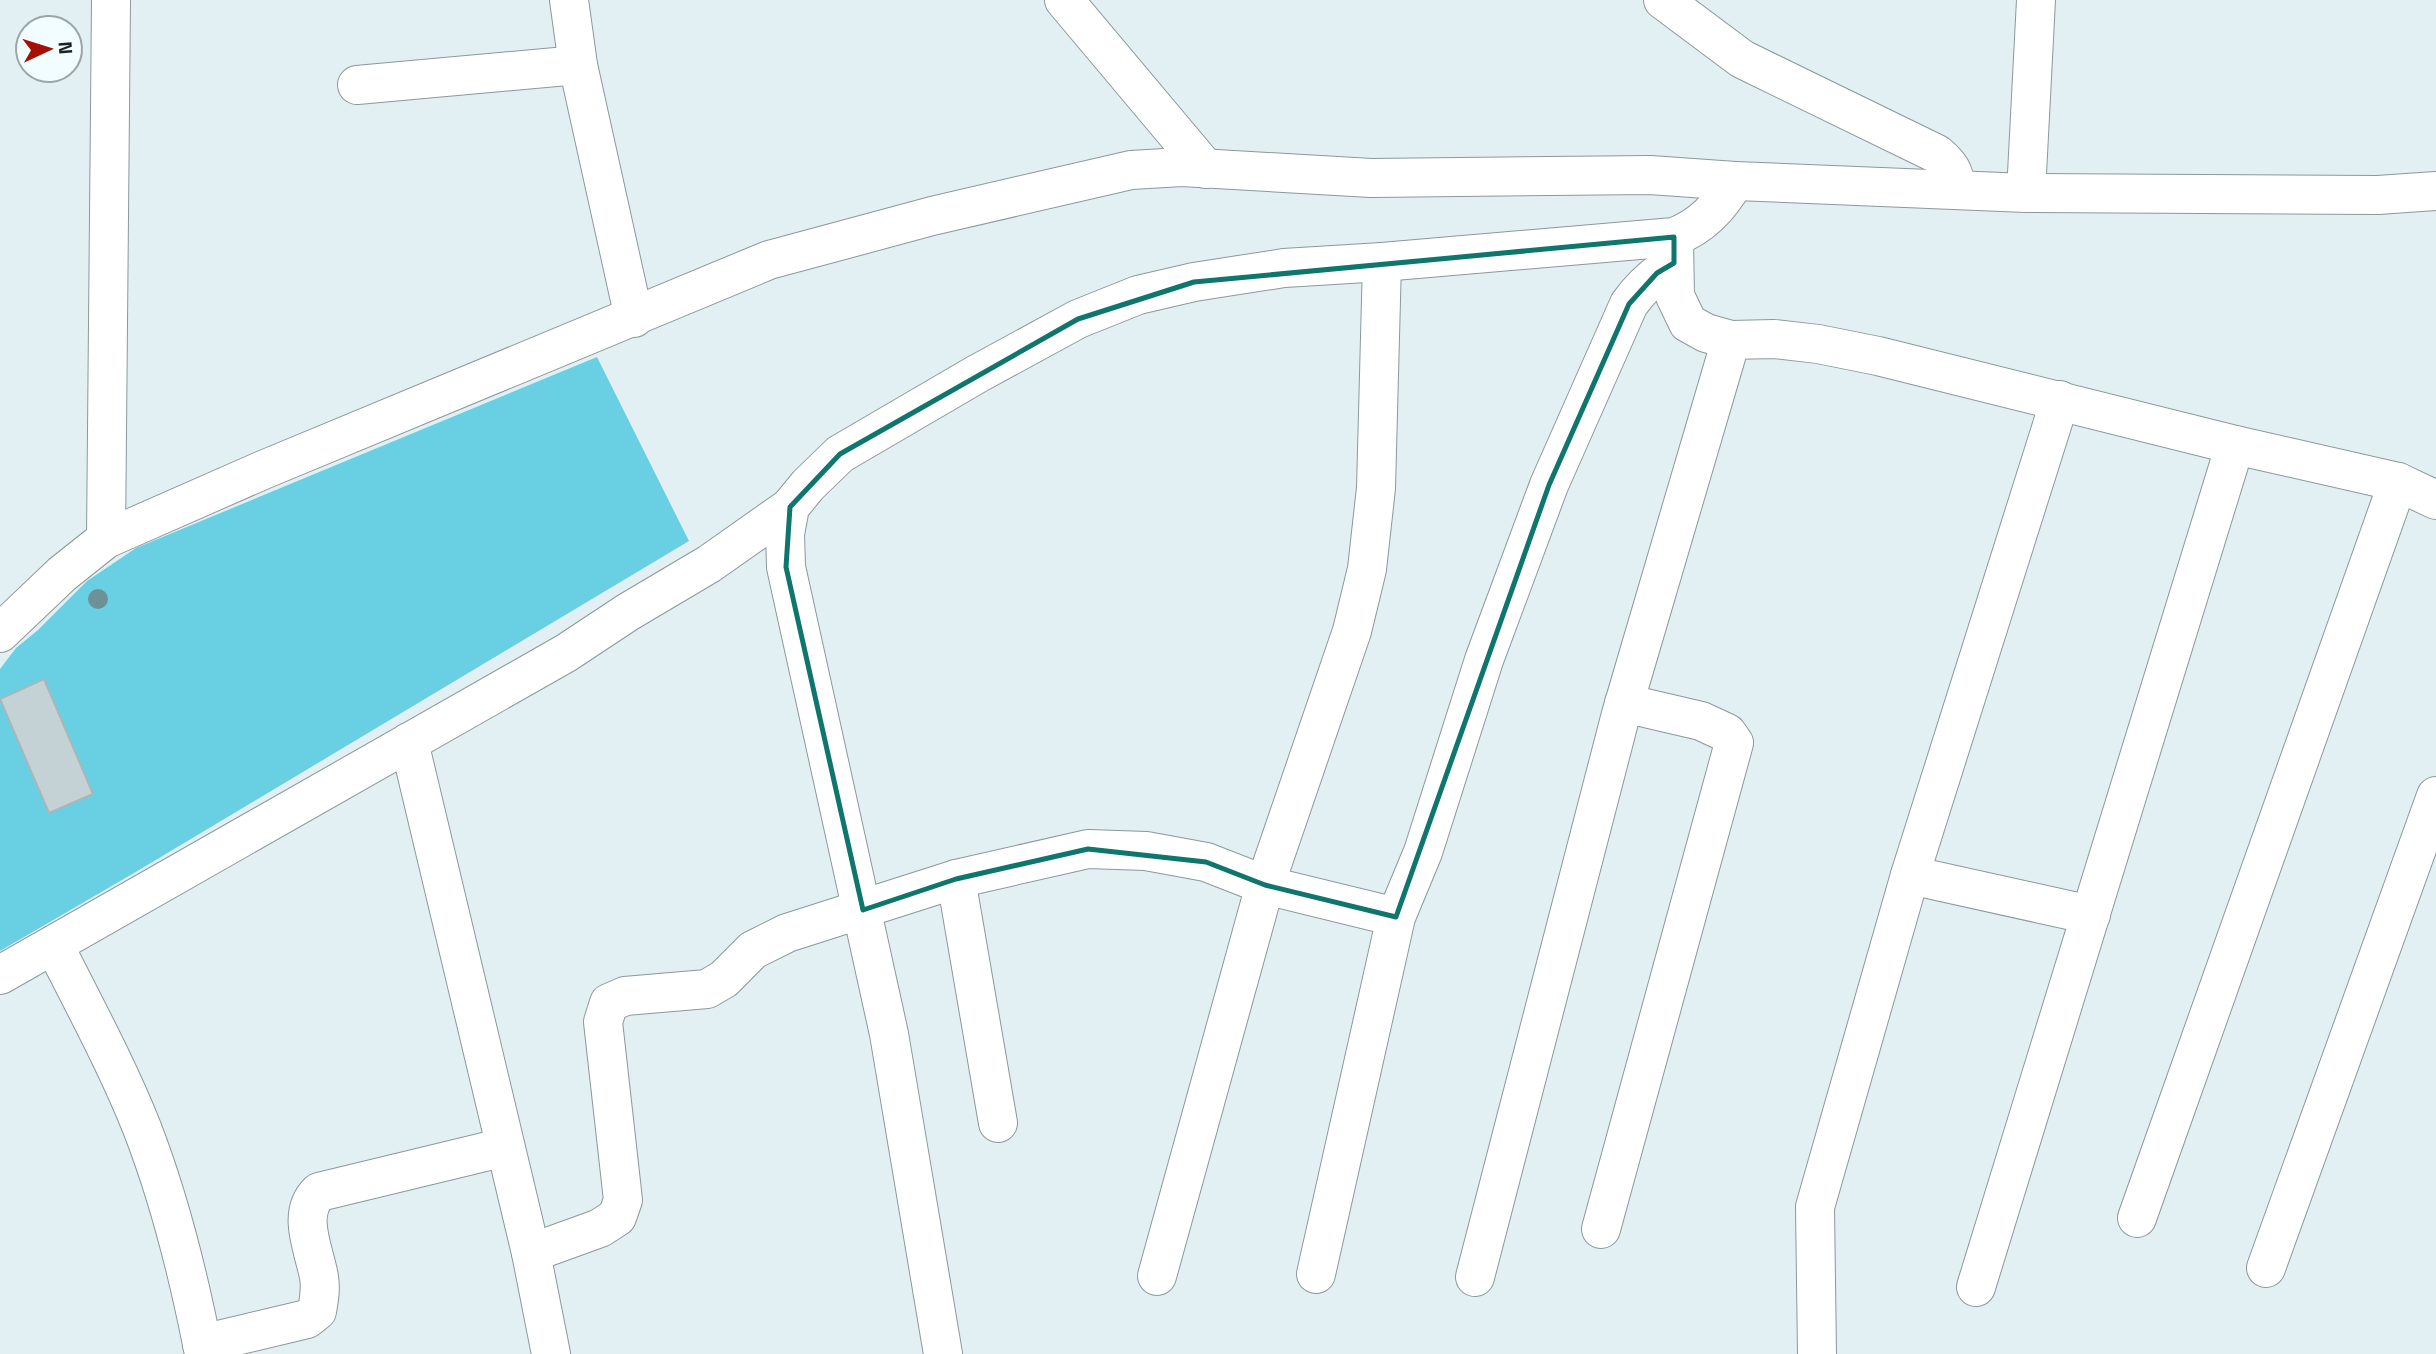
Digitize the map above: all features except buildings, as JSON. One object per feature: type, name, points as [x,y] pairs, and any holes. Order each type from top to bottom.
[{"type":"street","points":[[106,539],[111,0]]},
{"type":"street","points":[[569,0],[578,65],[634,318]]},
{"type":"street","points":[[1063,0],[1206,169]]},
{"type":"street","points":[[1663,0],[1742,59],[1937,154],[1950,165],[1956,189]]},
{"type":"street","points":[[2026,193],[2036,0]]},
{"type":"street","points":[[357,85],[578,65]]},
{"type":"street","points":[[0,633],[62,573],[106,539],[395,415],[769,260],[932,216],[1131,170],[1182,167],[1371,178],[1650,175],[2026,193],[2378,195],[2436,191]]},
{"type":"street","points":[[1316,1274],[1396,917],[1423,852],[1484,660],[1549,485],[1629,304],[1690,231],[1722,203],[1735,181]]},
{"type":"street","points":[[2378,195],[2436,206]]},
{"type":"street","points":[[0,975],[566,653],[709,564],[790,507],[840,454],[977,374],[1078,320],[1138,295],[1194,282],[1284,268],[1674,250]]},
{"type":"street","points":[[1674,250],[1675,296],[1688,323],[1706,333],[1731,340],[1774,339],[1818,344],[1878,356],[2235,445],[2398,482],[2436,500]]},
{"type":"street","points":[[1157,1276],[1265,885],[1352,631],[1367,569],[1376,488],[1382,262]]},
{"type":"street","points":[[1475,1277],[1624,703],[1731,340]]},
{"type":"street","points":[[1817,1354],[1815,1208],[1910,875],[2060,400]]},
{"type":"street","points":[[1976,1287],[2235,445]]},
{"type":"street","points":[[2137,1219],[2398,482]]},
{"type":"street","points":[[790,507],[785,534],[786,567],[889,1034],[943,1354]]},
{"type":"street","points":[[1601,1229],[1734,743],[1727,733],[1701,721],[1624,703]]},
{"type":"street","points":[[409,742],[531,1254],[551,1354]]},
{"type":"street","points":[[2266,1268],[2436,796]]},
{"type":"street","points":[[531,1254],[600,1228],[617,1217],[623,1200],[603,1022],[609,1003],[625,996],[707,989],[724,978],[753,950],[787,933],[956,879],[1088,849],[1146,851],[1206,862],[1265,885],[1396,917]]},
{"type":"street","points":[[1910,875],[2091,915]]},
{"type":"street","points":[[956,879],[998,1123]]},
{"type":"street","points":[[54,945],[104,1044],[141,1127],[169,1209],[194,1303],[203,1349],[307,1319],[317,1311],[320,1280],[306,1220],[309,1201],[319,1192],[505,1147]]},
{"type":"highlighted area","points":[[1674,237],[1674,263],[1657,273],[1629,304],[1549,485],[1396,917],[1265,885],[1206,862],[1088,849],[956,879],[863,910],[786,567],[790,507],[840,454],[1078,319],[1194,282]]},
{"type":"shaded area","points":[[597,357],[689,541],[0,951],[0,669],[16,648],[87,581],[136,548]]}]
